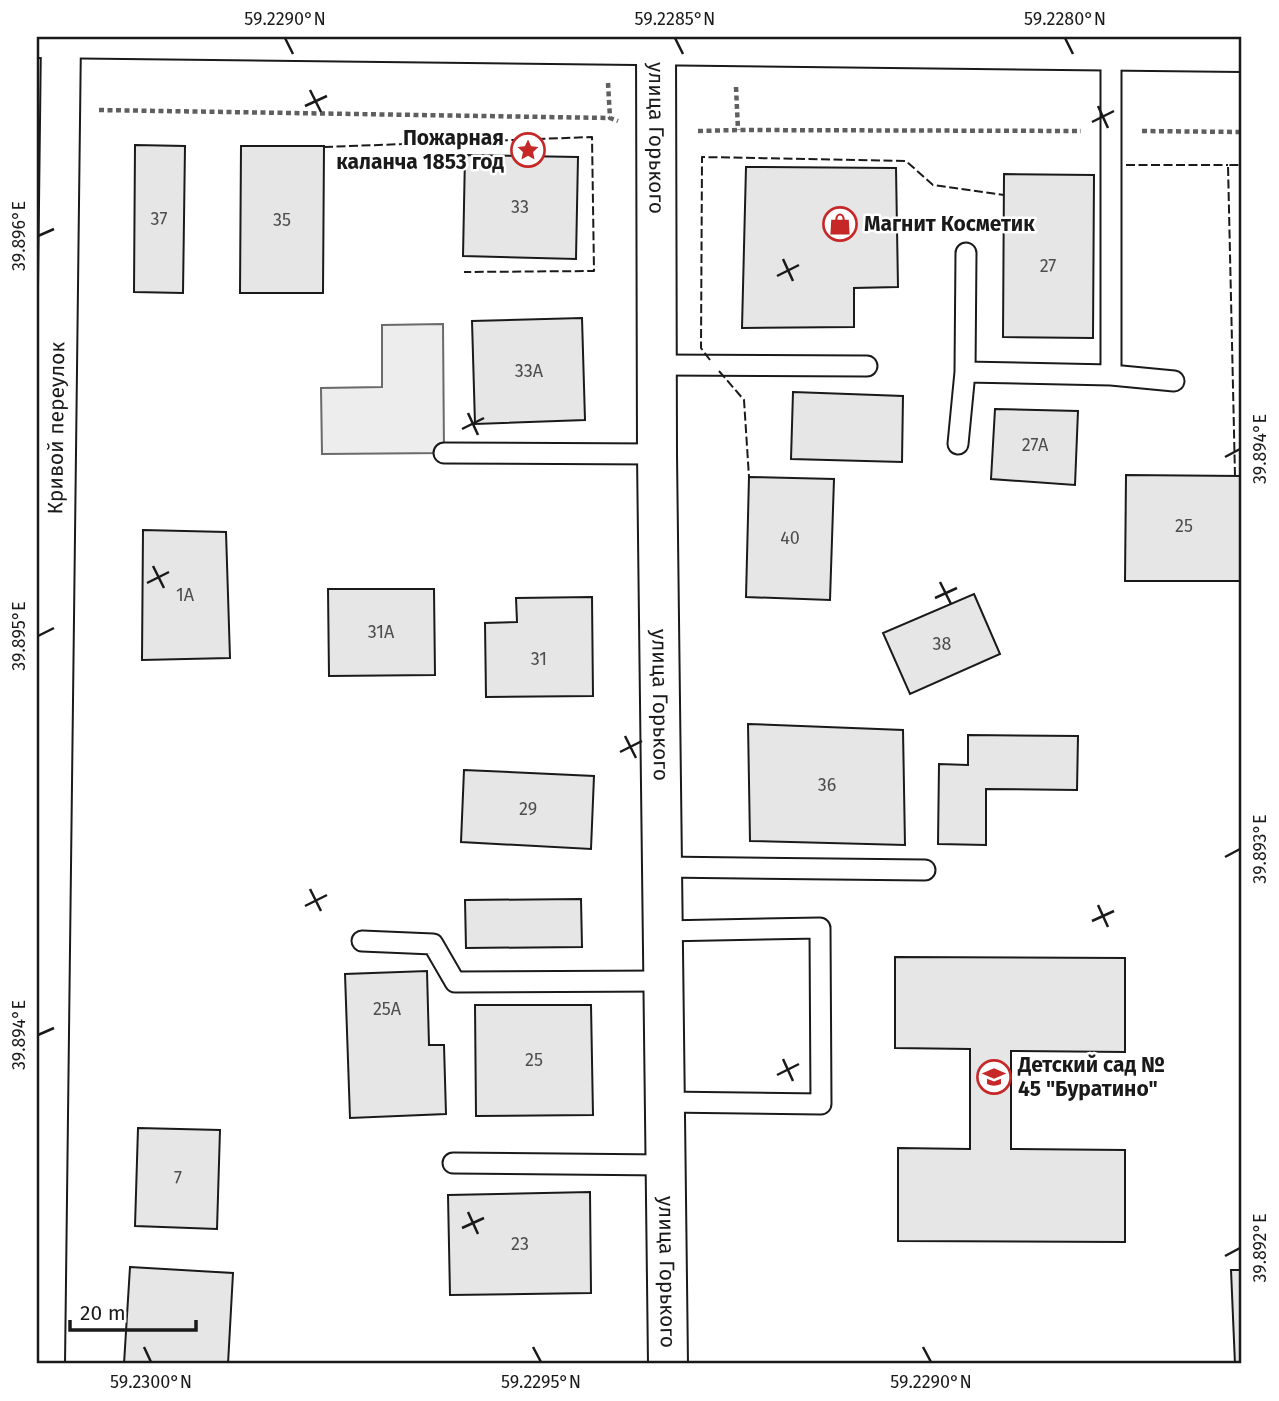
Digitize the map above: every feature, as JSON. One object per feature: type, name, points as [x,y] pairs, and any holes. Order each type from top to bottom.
[{"type":"street","points":[[49,38],[475,40],[606,45],[899,42],[1242,52]]},
{"type":"street","name":"Кривой переулок","points":[[45,1364],[47,287],[60,110],[49,38]]},
{"type":"street","name":"улица Горького","points":[[656,45],[657,454],[668,1364]]},
{"type":"lane","points":[[1111,50],[1111,375]]},
{"type":"lane","points":[[958,444],[965,372],[966,253]]},
{"type":"lane","points":[[657,365],[867,366]]},
{"type":"lane","points":[[965,372],[1111,375],[1174,380]]},
{"type":"lane","points":[[444,453],[657,454]]},
{"type":"lane","points":[[662,867],[925,870]]},
{"type":"lane","points":[[663,932],[820,928],[821,1104],[665,1102]]},
{"type":"lane","points":[[362,941],[433,944],[455,982],[663,981]]},
{"type":"lane","points":[[453,1163],[665,1165]]},
{"type":"path","points":[[606,45],[610,118]]},
{"type":"path","points":[[60,110],[610,118],[656,133],[738,130],[1242,132]]},
{"type":"shaded area","points":[[443,324],[444,453],[322,454],[321,388],[382,387],[382,325]]},
{"type":"building","points":[[135,145],[185,146],[183,293],[134,292]]},
{"type":"building","points":[[241,146],[324,146],[323,293],[240,293]]},
{"type":"building","points":[[465,155],[578,157],[576,259],[463,256]]},
{"type":"building","points":[[746,167],[896,168],[898,287],[854,288],[854,327],[742,328]]},
{"type":"building","points":[[1004,174],[1094,175],[1093,338],[1003,337]]},
{"type":"building","points":[[582,318],[585,420],[475,424],[472,321]]},
{"type":"building","points":[[793,392],[903,396],[902,462],[791,459]]},
{"type":"building","points":[[995,409],[1078,411],[1075,485],[991,479]]},
{"type":"building","points":[[1126,475],[1242,476],[1242,581],[1125,581]]},
{"type":"building","points":[[749,477],[834,479],[830,600],[746,597]]},
{"type":"building","points":[[143,530],[226,532],[230,658],[142,660]]},
{"type":"building","points":[[328,589],[434,589],[435,675],[329,676]]},
{"type":"building","points":[[974,594],[1000,654],[910,694],[883,633]]},
{"type":"building","points":[[592,597],[593,696],[486,697],[485,623],[517,622],[516,598]]},
{"type":"building","points":[[748,724],[903,730],[905,845],[750,841]]},
{"type":"building","points":[[968,735],[1078,736],[1077,790],[986,789],[986,845],[938,844],[939,764],[968,765]]},
{"type":"building","points":[[464,770],[594,776],[591,849],[461,842]]},
{"type":"building","points":[[581,899],[582,947],[466,948],[465,900]]},
{"type":"building","points":[[895,957],[1125,958],[1125,1052],[1011,1051],[1011,1149],[1125,1150],[1125,1242],[898,1241],[898,1148],[970,1149],[970,1049],[895,1048]]},
{"type":"building","points":[[427,971],[429,1045],[444,1045],[446,1114],[350,1118],[345,974]]},
{"type":"building","points":[[475,1005],[591,1005],[593,1115],[476,1116]]},
{"type":"building","points":[[138,1128],[220,1130],[217,1229],[135,1226]]},
{"type":"building","points":[[590,1192],[591,1293],[450,1295],[448,1195]]},
{"type":"building","points":[[130,1267],[233,1273],[228,1364],[124,1364]]},
{"type":"building","points":[[1231,1270],[1242,1270],[1242,1364],[1235,1364]]},
{"type":"fence","points":[[324,147],[592,137],[594,271],[464,272]]},
{"type":"fence","points":[[710,360],[701,348],[702,157],[906,161],[933,185],[1004,195]]},
{"type":"fence","points":[[1126,165],[1228,165]]},
{"type":"fence","points":[[1235,476],[1228,165],[1242,165]]},
{"type":"fence","points":[[719,371],[744,400],[749,477]]},
{"type":"place","name":"Пожарная каланча 1853 год","points":[[528,150]]},
{"type":"place","name":"Магнит Косметик","points":[[840,224]]},
{"type":"place","name":"Детский сад № 45 \"Буратино\"","points":[[994,1077]]}]
